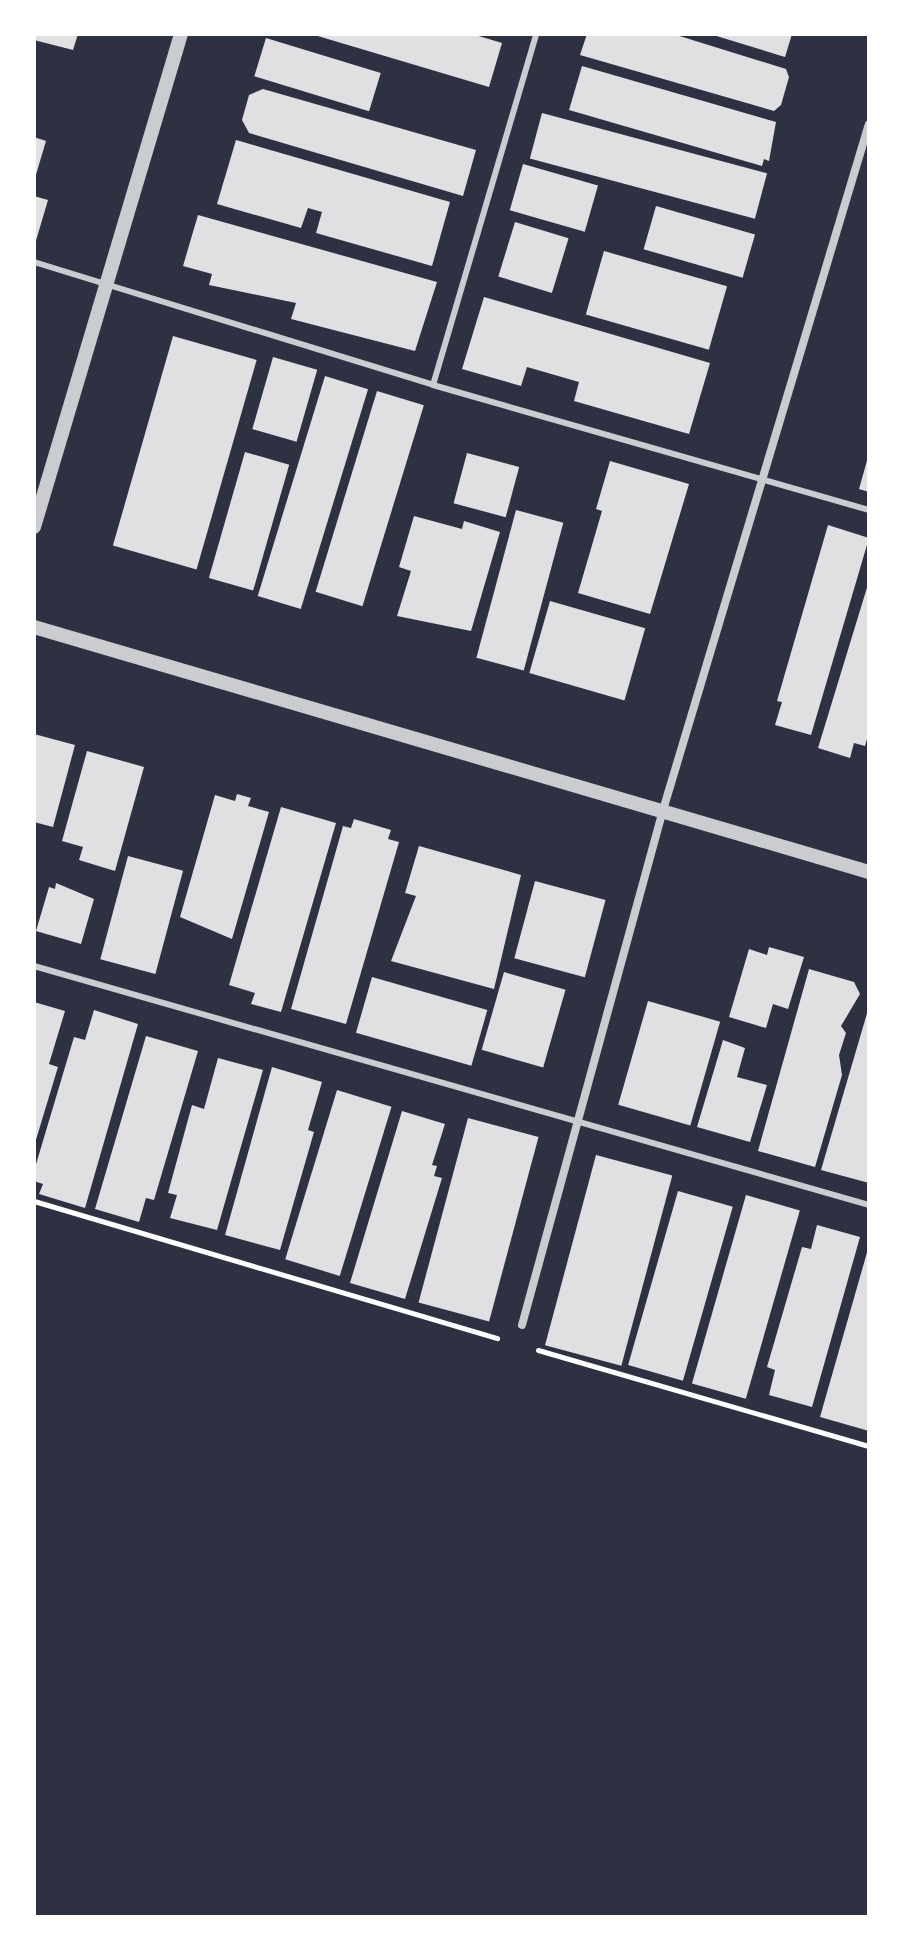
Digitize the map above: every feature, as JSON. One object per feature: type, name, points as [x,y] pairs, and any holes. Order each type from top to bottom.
[{"type":"street","points":[[34,527],[181,34]]},
{"type":"street","points":[[522,1325],[663,810],[765,480],[869,124]]},
{"type":"street","points":[[34,627],[869,872]]},
{"type":"lane","points":[[433,385],[536,34]]},
{"type":"lane","points":[[34,262],[433,385],[869,510]]},
{"type":"lane","points":[[34,966],[869,1205]]},
{"type":"path","points":[[34,1201],[501,1339]]},
{"type":"path","points":[[532,1348],[869,1446]]},
{"type":"building","points":[[34,34],[78,34],[73,50],[34,40]]},
{"type":"building","points":[[311,34],[472,34],[502,43],[489,87]]},
{"type":"building","points":[[587,34],[673,34],[786,69],[789,77],[781,105],[774,111],[580,55]]},
{"type":"building","points":[[710,34],[792,34],[785,57]]},
{"type":"building","points":[[266,38],[381,73],[369,111],[254,76]]},
{"type":"building","points":[[582,66],[776,122],[769,161],[764,159],[762,166],[569,110]]},
{"type":"building","points":[[263,89],[476,150],[463,196],[249,133],[242,120],[249,95]]},
{"type":"building","points":[[542,113],[767,173],[755,219],[530,158]]},
{"type":"building","points":[[34,137],[46,141],[35,178],[34,178]]},
{"type":"building","points":[[236,140],[450,202],[432,266],[316,233],[322,212],[308,208],[301,228],[217,204]]},
{"type":"building","points":[[523,164],[598,185],[585,232],[510,210]]},
{"type":"building","points":[[34,196],[48,200],[35,244],[34,244]]},
{"type":"building","points":[[656,206],[755,234],[743,278],[644,249]]},
{"type":"building","points":[[198,215],[437,282],[415,351],[291,319],[296,303],[209,285],[212,274],[183,266]]},
{"type":"building","points":[[515,222],[569,238],[552,293],[498,277]]},
{"type":"building","points":[[604,251],[727,286],[709,350],[586,314]]},
{"type":"building","points":[[484,297],[710,363],[689,434],[574,401],[579,382],[527,367],[521,386],[462,369]]},
{"type":"building","points":[[173,336],[257,360],[197,570],[113,546]]},
{"type":"building","points":[[273,357],[317,370],[297,442],[252,429]]},
{"type":"building","points":[[325,376],[368,389],[301,609],[258,596]]},
{"type":"building","points":[[377,391],[424,405],[362,606],[316,592]]},
{"type":"building","points":[[245,452],[289,465],[253,591],[209,578]]},
{"type":"building","points":[[467,453],[519,467],[506,517],[454,503]]},
{"type":"building","points":[[869,457],[869,492],[859,489]]},
{"type":"building","points":[[610,461],[689,484],[650,614],[578,593],[602,511],[596,509]]},
{"type":"building","points":[[516,510],[563,523],[524,670],[476,658]]},
{"type":"building","points":[[414,516],[462,529],[464,521],[500,532],[471,631],[397,616],[411,571],[399,567]]},
{"type":"building","points":[[828,525],[869,538],[811,735],[775,725],[782,702],[777,701]]},
{"type":"building","points":[[869,581],[869,732],[865,746],[854,743],[850,758],[818,748]]},
{"type":"building","points":[[550,601],[645,628],[624,700],[529,673]]},
{"type":"building","points":[[34,734],[75,745],[53,827],[34,822]]},
{"type":"building","points":[[87,751],[144,767],[115,871],[79,860],[83,847],[62,841]]},
{"type":"building","points":[[237,794],[251,798],[248,806],[269,812],[232,939],[180,917],[215,795],[235,801]]},
{"type":"building","points":[[281,807],[336,823],[281,1012],[251,1004],[255,993],[229,985]]},
{"type":"building","points":[[354,819],[391,830],[388,839],[399,842],[346,1024],[291,1009],[343,826],[351,828]]},
{"type":"building","points":[[419,846],[521,875],[494,989],[391,961],[416,896],[405,893]]},
{"type":"building","points":[[128,856],[183,871],[155,974],[100,959]]},
{"type":"building","points":[[535,881],[606,900],[585,977],[514,958]]},
{"type":"building","points":[[56,883],[94,899],[81,944],[36,931],[49,887],[55,889]]},
{"type":"building","points":[[769,947],[804,957],[788,1009],[773,1004],[766,1028],[729,1017],[749,949],[767,955]]},
{"type":"building","points":[[809,969],[854,982],[860,994],[841,1026],[846,1033],[839,1055],[842,1075],[815,1167],[758,1151]]},
{"type":"building","points":[[504,972],[566,990],[543,1068],[482,1050]]},
{"type":"building","points":[[372,977],[487,1010],[471,1066],[356,1033]]},
{"type":"building","points":[[648,1001],[720,1022],[690,1125],[618,1105]]},
{"type":"building","points":[[34,1002],[65,1011],[49,1064],[58,1067],[35,1143]]},
{"type":"building","points":[[94,1010],[138,1024],[85,1208],[39,1194],[43,1184],[34,1181],[34,1171],[74,1037],[85,1040]]},
{"type":"building","points":[[869,1010],[869,1183],[821,1170]]},
{"type":"building","points":[[146,1036],[198,1051],[154,1200],[146,1198],[139,1222],[95,1209]]},
{"type":"building","points":[[723,1040],[745,1048],[737,1077],[767,1085],[750,1142],[697,1127]]},
{"type":"building","points":[[218,1058],[263,1070],[217,1230],[170,1218],[177,1195],[168,1193],[192,1105],[204,1109]]},
{"type":"building","points":[[272,1067],[322,1082],[308,1130],[314,1132],[280,1250],[225,1235]]},
{"type":"building","points":[[337,1090],[392,1107],[340,1276],[285,1259]]},
{"type":"building","points":[[402,1111],[445,1124],[432,1165],[437,1166],[434,1176],[442,1178],[405,1299],[350,1283]]},
{"type":"building","points":[[468,1118],[539,1137],[489,1321],[419,1302]]},
{"type":"building","points":[[596,1155],[672,1175],[621,1366],[545,1345]]},
{"type":"building","points":[[678,1191],[733,1207],[683,1381],[628,1365]]},
{"type":"building","points":[[746,1195],[800,1210],[746,1399],[692,1383]]},
{"type":"building","points":[[817,1225],[860,1237],[812,1407],[769,1395],[775,1370],[767,1367],[802,1247],[811,1249]]},
{"type":"building","points":[[869,1249],[869,1431],[820,1417]]}]
